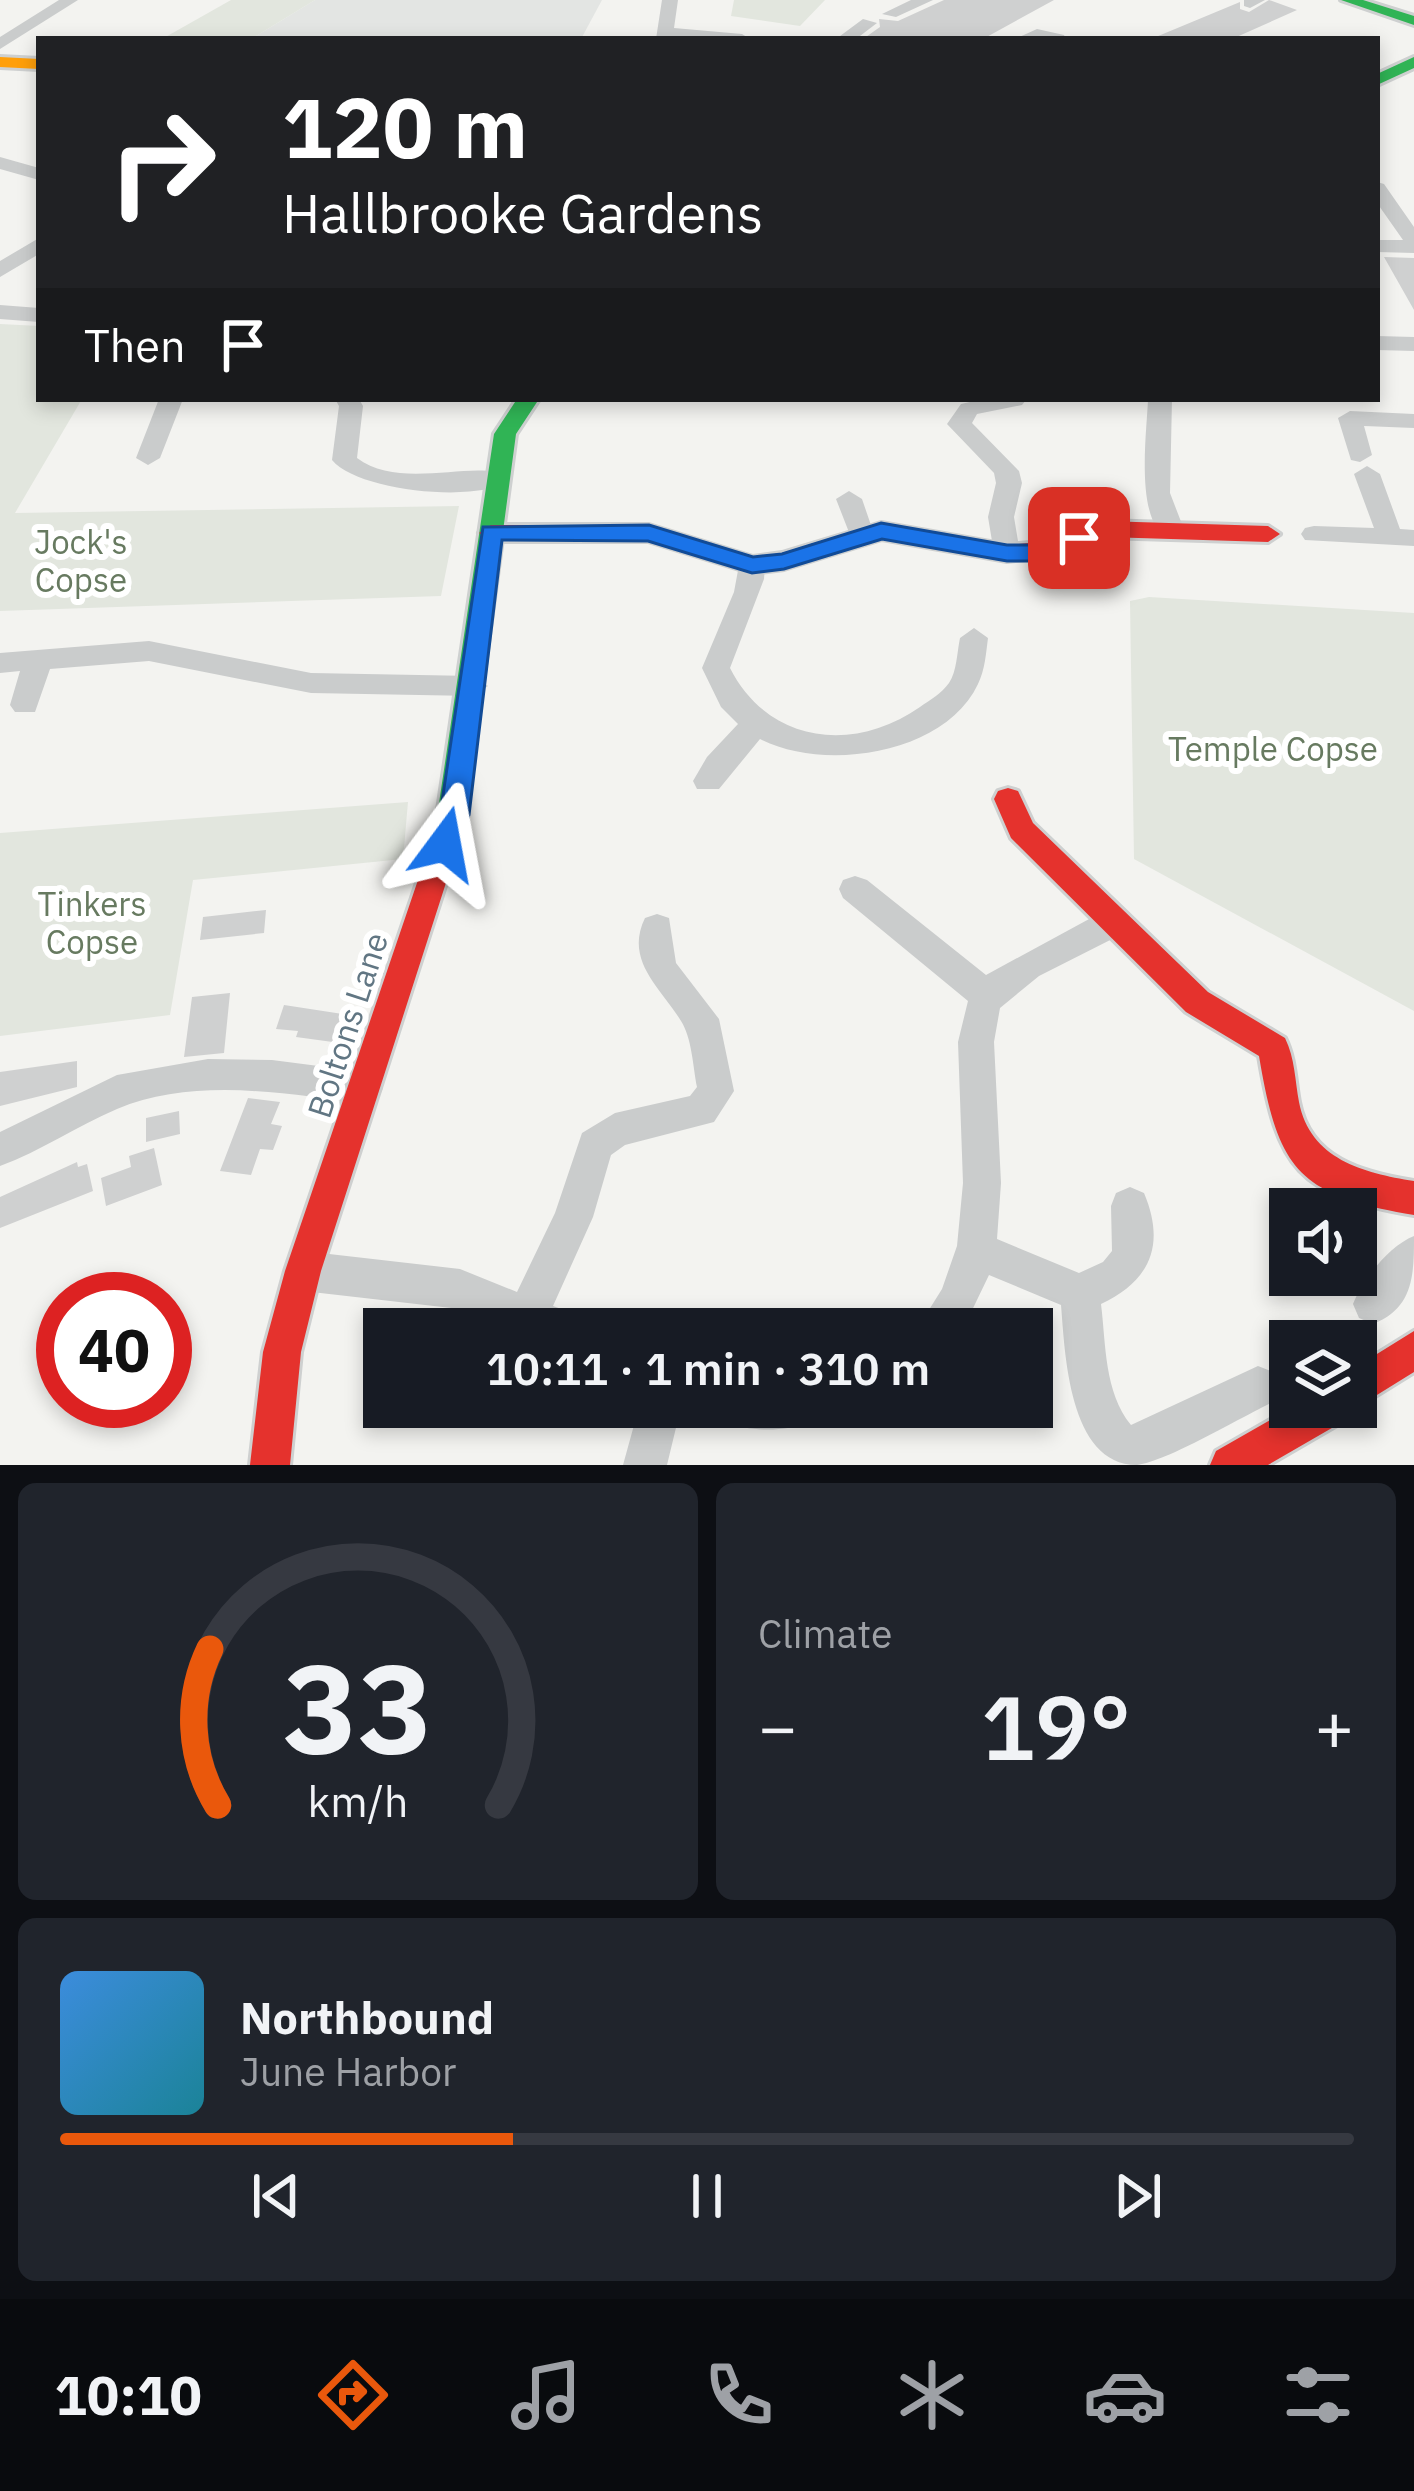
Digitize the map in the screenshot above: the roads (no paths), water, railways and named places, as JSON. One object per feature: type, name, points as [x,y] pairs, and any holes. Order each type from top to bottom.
[{"type":"street","points":[[0,44],[70,0]]},
{"type":"street","points":[[666,35],[670,0]]},
{"type":"street","points":[[890,14],[926,0]]},
{"type":"street","points":[[1354,2],[1414,12]]},
{"type":"street","points":[[1354,2],[1414,21]]},
{"type":"street","points":[[0,62],[36,64]]},
{"type":"street","points":[[1380,79],[1414,62]]},
{"type":"street","points":[[0,164],[36,173]]},
{"type":"street","points":[[1380,193],[1414,244]]},
{"type":"street","points":[[1380,246],[1414,244]]},
{"type":"street","points":[[0,271],[36,246]]},
{"type":"street","points":[[0,312],[36,315]]},
{"type":"street","points":[[1380,343],[1414,344]]},
{"type":"street","points":[[148,458],[170,402]]},
{"type":"street","points":[[349,402],[344,460],[361,473],[392,480],[498,479]]},
{"type":"street","name":"Boltons Lane","points":[[270,1465],[282,1352],[302,1271],[454,815],[505,434],[527,402]]},
{"type":"street","points":[[1006,402],[969,410],[959,424],[1006,472],[1009,483],[1001,517],[1007,553]]},
{"type":"street","points":[[1160,402],[1157,493],[1172,532]]},
{"type":"street","points":[[1314,534],[1402,537],[1364,464],[1350,418],[1414,421]]},
{"type":"street","points":[[849,499],[860,534]]},
{"type":"street","points":[[491,533],[649,533],[752,565],[784,561],[860,534],[904,534],[1007,553],[1055,548],[1103,529],[1268,534]]},
{"type":"street","points":[[752,565],[750,594],[729,629],[716,668],[732,700],[755,724],[810,744],[833,747],[887,740],[925,720],[964,684],[974,638]]},
{"type":"street","points":[[0,664],[149,651],[310,683],[473,686]]},
{"type":"street","points":[[25,705],[38,659]]},
{"type":"street","points":[[708,781],[718,759],[737,748],[755,724]]},
{"type":"street","points":[[1008,799],[1021,830],[1197,1002],[1274,1048],[1295,1141],[1313,1159],[1356,1184],[1414,1198]]},
{"type":"street","points":[[855,889],[988,997]]},
{"type":"street","points":[[953,1308],[978,1251],[975,1041],[988,997],[1022,972],[1114,922]]},
{"type":"street","points":[[548,1308],[595,1145],[615,1130],[701,1110],[716,1091],[701,1019],[659,968],[657,928]]},
{"type":"street","points":[[0,1149],[121,1090],[182,1075],[365,1088]]},
{"type":"street","points":[[978,1251],[1080,1293],[1117,1276],[1132,1258],[1130,1206]]},
{"type":"street","points":[[1373,1304],[1414,1255]]},
{"type":"street","points":[[302,1271],[460,1289],[508,1308]]},
{"type":"street","points":[[1080,1293],[1097,1420],[1122,1446],[1136,1445],[1258,1387]]},
{"type":"street","points":[[1377,1375],[1414,1350]]},
{"type":"street","points":[[645,1465],[655,1428]]},
{"type":"street","points":[[1235,1464],[1295,1428]]},
{"type":"park label","name":"Jock's Copse","points":[[81,560]]},
{"type":"park label","name":"Temple Copse","points":[[1273,748]]},
{"type":"park label","name":"Tinkers Copse","points":[[92,922]]}]
